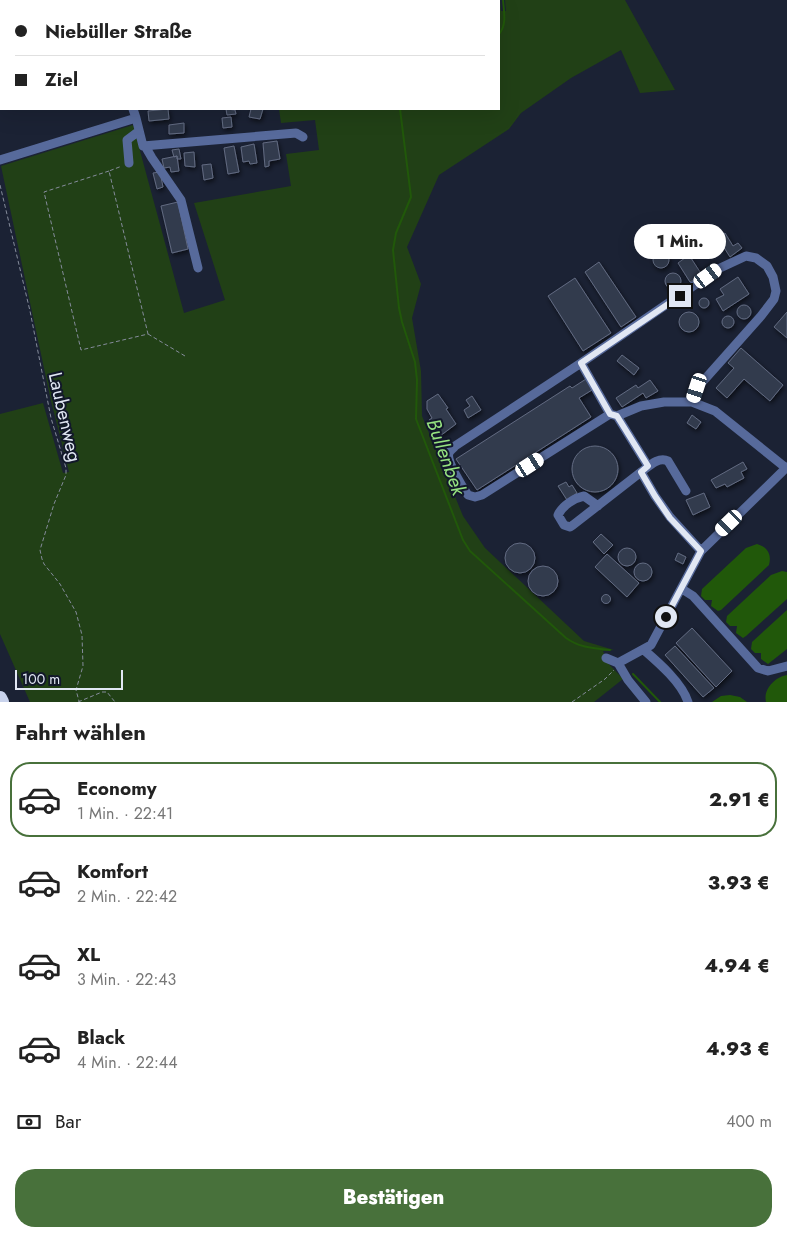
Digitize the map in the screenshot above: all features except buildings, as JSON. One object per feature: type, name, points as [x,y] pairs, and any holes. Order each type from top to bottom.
[{"type":"highway","points":[[0,698],[2,702]]},
{"type":"street","points":[[0,160],[134,113],[143,146],[145,146],[181,200],[198,268]]},
{"type":"street","points":[[129,164],[127,140],[138,132]]},
{"type":"street","points":[[145,146],[296,133],[303,137]]},
{"type":"street","points":[[618,663],[651,645],[701,551],[787,467],[710,408],[692,402],[664,402],[641,406],[614,415],[476,497],[468,495],[462,486],[449,460],[449,453],[455,446],[718,269],[746,256],[756,258],[766,266],[774,277],[776,291],[774,299],[697,388],[692,402]]},
{"type":"street","points":[[581,363],[645,469],[655,496],[670,518],[701,551]]},
{"type":"street","points":[[598,506],[659,459],[664,459],[668,462],[686,491]]},
{"type":"street","points":[[682,589],[693,596],[758,668],[768,671],[787,666]]},
{"type":"street","points":[[644,650],[685,692],[688,702]]},
{"type":"street","points":[[606,658],[618,663],[628,680],[646,702]]},
{"type":"path","points":[[129,164],[44,192],[81,350],[148,334],[185,356]]},
{"type":"path","points":[[109,171],[148,334]]},
{"type":"path","name":"Laubenweg","points":[[0,185],[30,312],[51,418],[66,468],[66,475],[54,504],[40,550],[44,564],[60,584],[76,612],[82,635],[84,666],[76,690],[79,702]]},
{"type":"path","points":[[572,702],[605,679],[618,663]]},
{"type":"path","points":[[79,702],[102,692],[107,692],[111,695],[115,702]]},
{"type":"shaded area","points":[[500,0],[501,11],[506,11],[505,0],[625,0],[675,90],[640,93],[621,50],[571,78],[521,113],[509,129],[439,175],[407,247],[421,284],[412,318],[421,371],[422,416],[463,516],[485,548],[584,641],[614,650],[603,651],[607,662],[623,679],[594,702],[30,702],[0,634],[0,414],[43,403],[63,473],[69,472],[51,401],[1,166],[133,125],[184,313],[225,300],[194,203],[291,186],[286,154],[319,150],[315,120],[281,123],[279,110],[500,110]]},
{"type":"shaded area","points":[[757,544],[764,547],[768,552],[770,558],[769,565],[718,611],[711,606],[712,600],[705,600],[701,596],[702,589],[746,548]]},
{"type":"shaded area","points":[[782,571],[787,572],[787,599],[743,638],[736,633],[737,626],[730,626],[726,622],[727,616],[771,575]]},
{"type":"shaded area","points":[[787,610],[787,649],[768,664],[761,659],[761,653],[755,653],[751,649],[752,642]]},
{"type":"shaded area","points":[[787,675],[787,702],[766,702],[766,693],[771,684],[778,678]]},
{"type":"shaded area","points":[[721,696],[740,697],[747,702],[712,702]]},
{"type":"waterway","name":"Bullenbek","points":[[500,33],[504,22],[503,0]]},
{"type":"waterway","name":"Bullenbek","points":[[400,110],[411,197],[396,233],[393,250],[399,308],[415,362],[417,380],[416,419],[463,540],[470,551],[566,638],[582,646],[610,650]]},
{"type":"waterway","name":"Bullenbek","points":[[633,674],[660,702]]},
{"type":"route","points":[[666,617],[701,551],[670,518],[655,496],[641,472],[648,466],[617,416],[610,414],[581,363],[680,296]]}]
